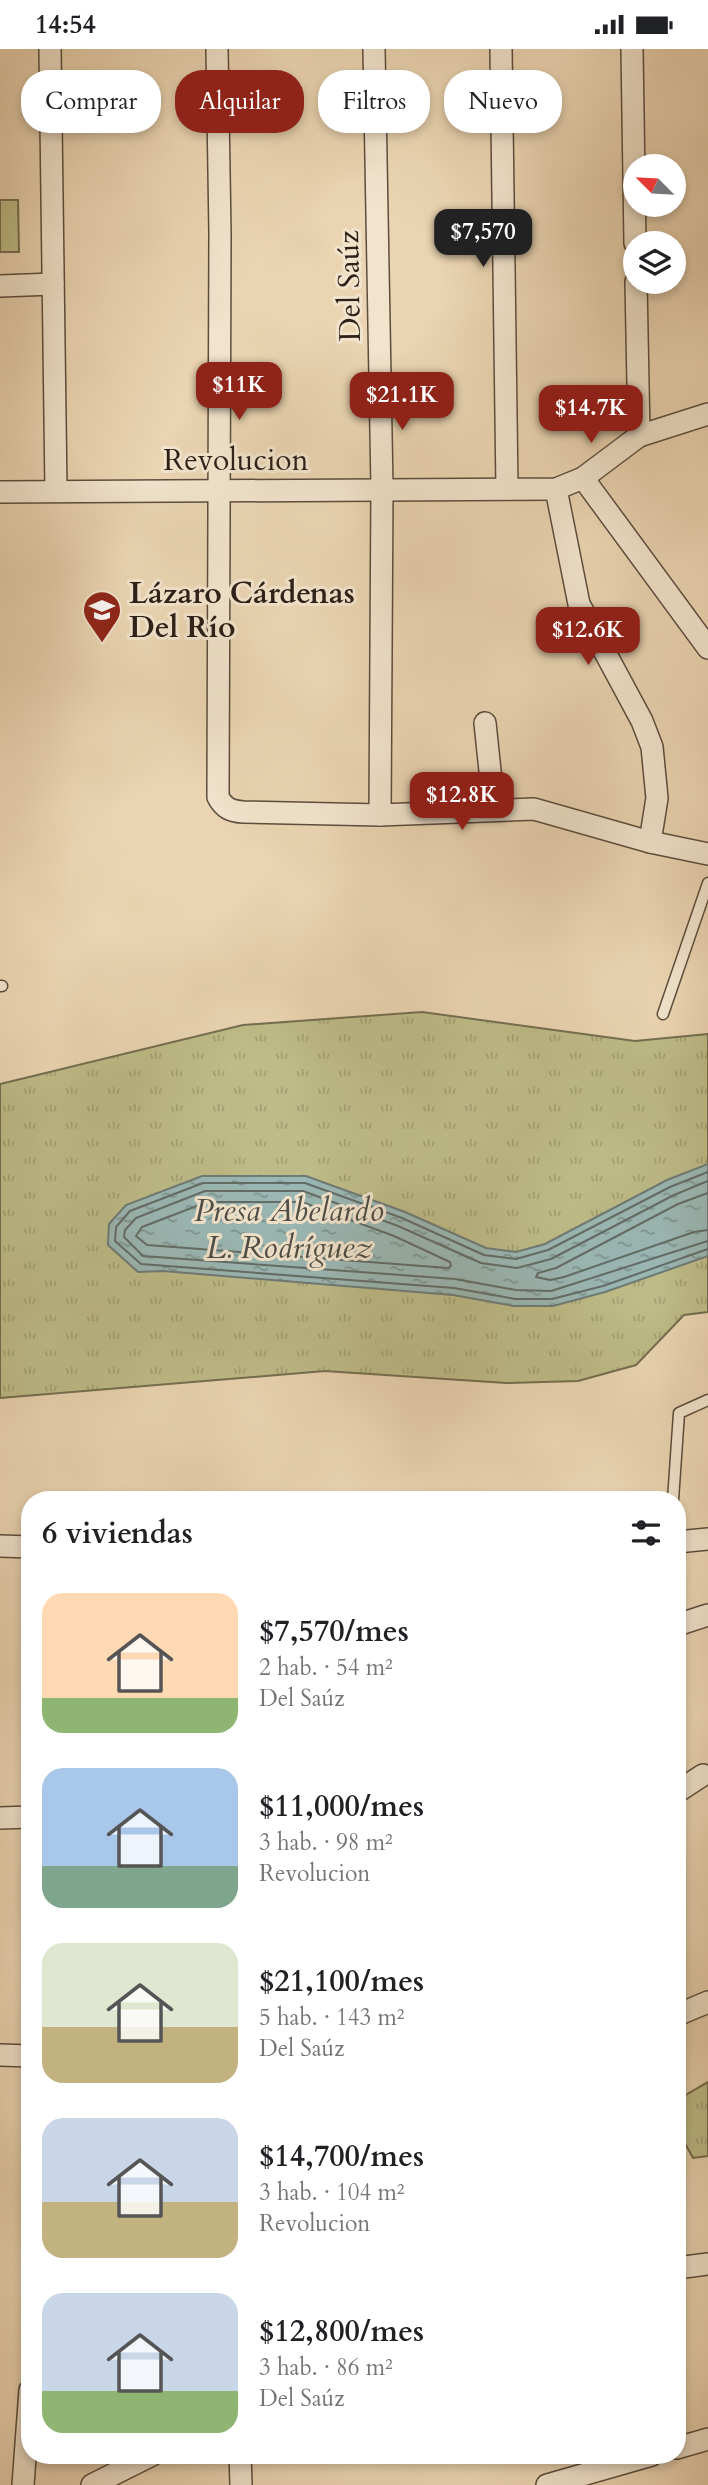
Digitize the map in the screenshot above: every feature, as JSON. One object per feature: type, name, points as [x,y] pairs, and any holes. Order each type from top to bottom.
[{"type":"street","points":[[50,49],[56,491]]},
{"type":"street","points":[[217,49],[220,233],[218,797],[231,811],[243,812],[380,815],[534,809],[650,842],[708,854]]},
{"type":"street","name":"Del Saúz","points":[[374,49],[382,488],[380,815]]},
{"type":"street","points":[[501,49],[508,489]]},
{"type":"street","points":[[632,49],[635,231]]},
{"type":"street","points":[[0,286],[53,284]]},
{"type":"street","points":[[636,294],[639,436]]},
{"type":"street","points":[[650,842],[657,798],[652,747],[642,721],[579,604],[556,489],[583,478],[639,436],[708,414]]},
{"type":"street","points":[[583,478],[708,648]]},
{"type":"street","name":"Revolucion","points":[[0,492],[556,489]]},
{"type":"street","points":[[485,723],[494,809]]},
{"type":"street","points":[[686,1541],[708,1539]]},
{"type":"street","points":[[0,1546],[21,1547]]},
{"type":"street","points":[[686,1622],[708,1615]]},
{"type":"street","points":[[686,1786],[703,1775]]},
{"type":"street","points":[[0,1818],[21,1817]]},
{"type":"street","points":[[686,2011],[708,2002]]},
{"type":"street","points":[[0,2055],[21,2056]]},
{"type":"street","points":[[686,2266],[708,2264]]},
{"type":"street","points":[[686,2445],[708,2439]]},
{"type":"street","points":[[23,2485],[25,2464]]},
{"type":"street","points":[[92,2485],[118,2464]]},
{"type":"street","points":[[240,2464],[241,2485]]},
{"type":"street","points":[[547,2485],[620,2464]]},
{"type":"lane","points":[[663,1014],[708,883]]},
{"type":"lane","points":[[674,1491],[679,1413],[708,1400]]},
{"type":"green space","points":[[0,200],[18,200],[19,252],[0,252]]},
{"type":"green space","points":[[422,1012],[635,1041],[708,1034],[708,1312],[684,1315],[636,1365],[578,1381],[506,1383],[325,1371],[0,1398],[0,1084],[243,1025]]},
{"type":"green space","points":[[708,2082],[708,2156],[693,2158],[686,2145],[686,2095]]},
{"type":"water","name":"Presa Abelardo L. Rodríguez","points":[[708,1164],[708,1256],[605,1292],[553,1306],[514,1306],[453,1295],[163,1271],[138,1272],[108,1245],[109,1224],[126,1205],[202,1176],[306,1176],[405,1212],[486,1248],[516,1252],[545,1244],[667,1180]]},
{"type":"place","name":"Lázaro Cárdenas Del Río","points":[[102,644]]}]
